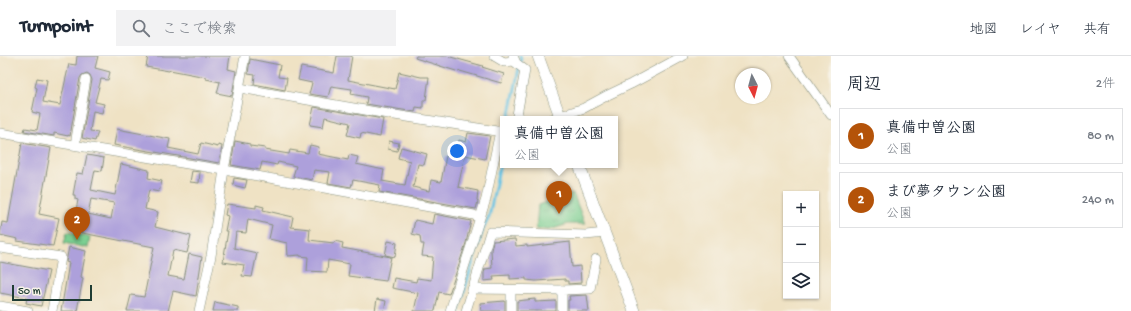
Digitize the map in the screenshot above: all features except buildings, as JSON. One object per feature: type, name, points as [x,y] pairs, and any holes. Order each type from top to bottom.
[{"type":"street","points":[[199,311],[211,256],[224,170],[245,56]]},
{"type":"street","points":[[494,56],[504,62],[516,62],[525,70],[517,116]]},
{"type":"street","points":[[538,56],[557,116]]},
{"type":"street","points":[[563,116],[584,108],[683,56]]},
{"type":"street","points":[[789,56],[831,115]]},
{"type":"street","points":[[75,145],[86,79]]},
{"type":"street","points":[[240,88],[500,132]]},
{"type":"street","points":[[0,133],[224,170],[474,215],[480,218]]},
{"type":"street","points":[[450,311],[486,199],[500,140]]},
{"type":"street","points":[[580,168],[634,311]]},
{"type":"street","points":[[466,311],[490,232],[605,233]]},
{"type":"street","points":[[0,248],[61,257],[52,311]]},
{"type":"street","points":[[472,289],[590,289],[596,259]]},
{"type":"street","points":[[511,290],[511,311]]},
{"type":"street","points":[[562,290],[562,311]]},
{"type":"street","points":[[0,306],[28,311]]},
{"type":"green space","points":[[573,193],[585,224],[568,224],[549,230],[536,229],[538,205]]},
{"type":"green space","points":[[67,232],[90,237],[88,248],[64,243]]},
{"type":"waterway","points":[[510,116],[521,58],[520,56]]},
{"type":"waterway","points":[[458,311],[483,229],[489,217],[500,164]]},
{"type":"place","name":"真備中曽公園","points":[[559,214]]},
{"type":"place","name":"まび夢タウン公園","points":[[77,240]]}]
